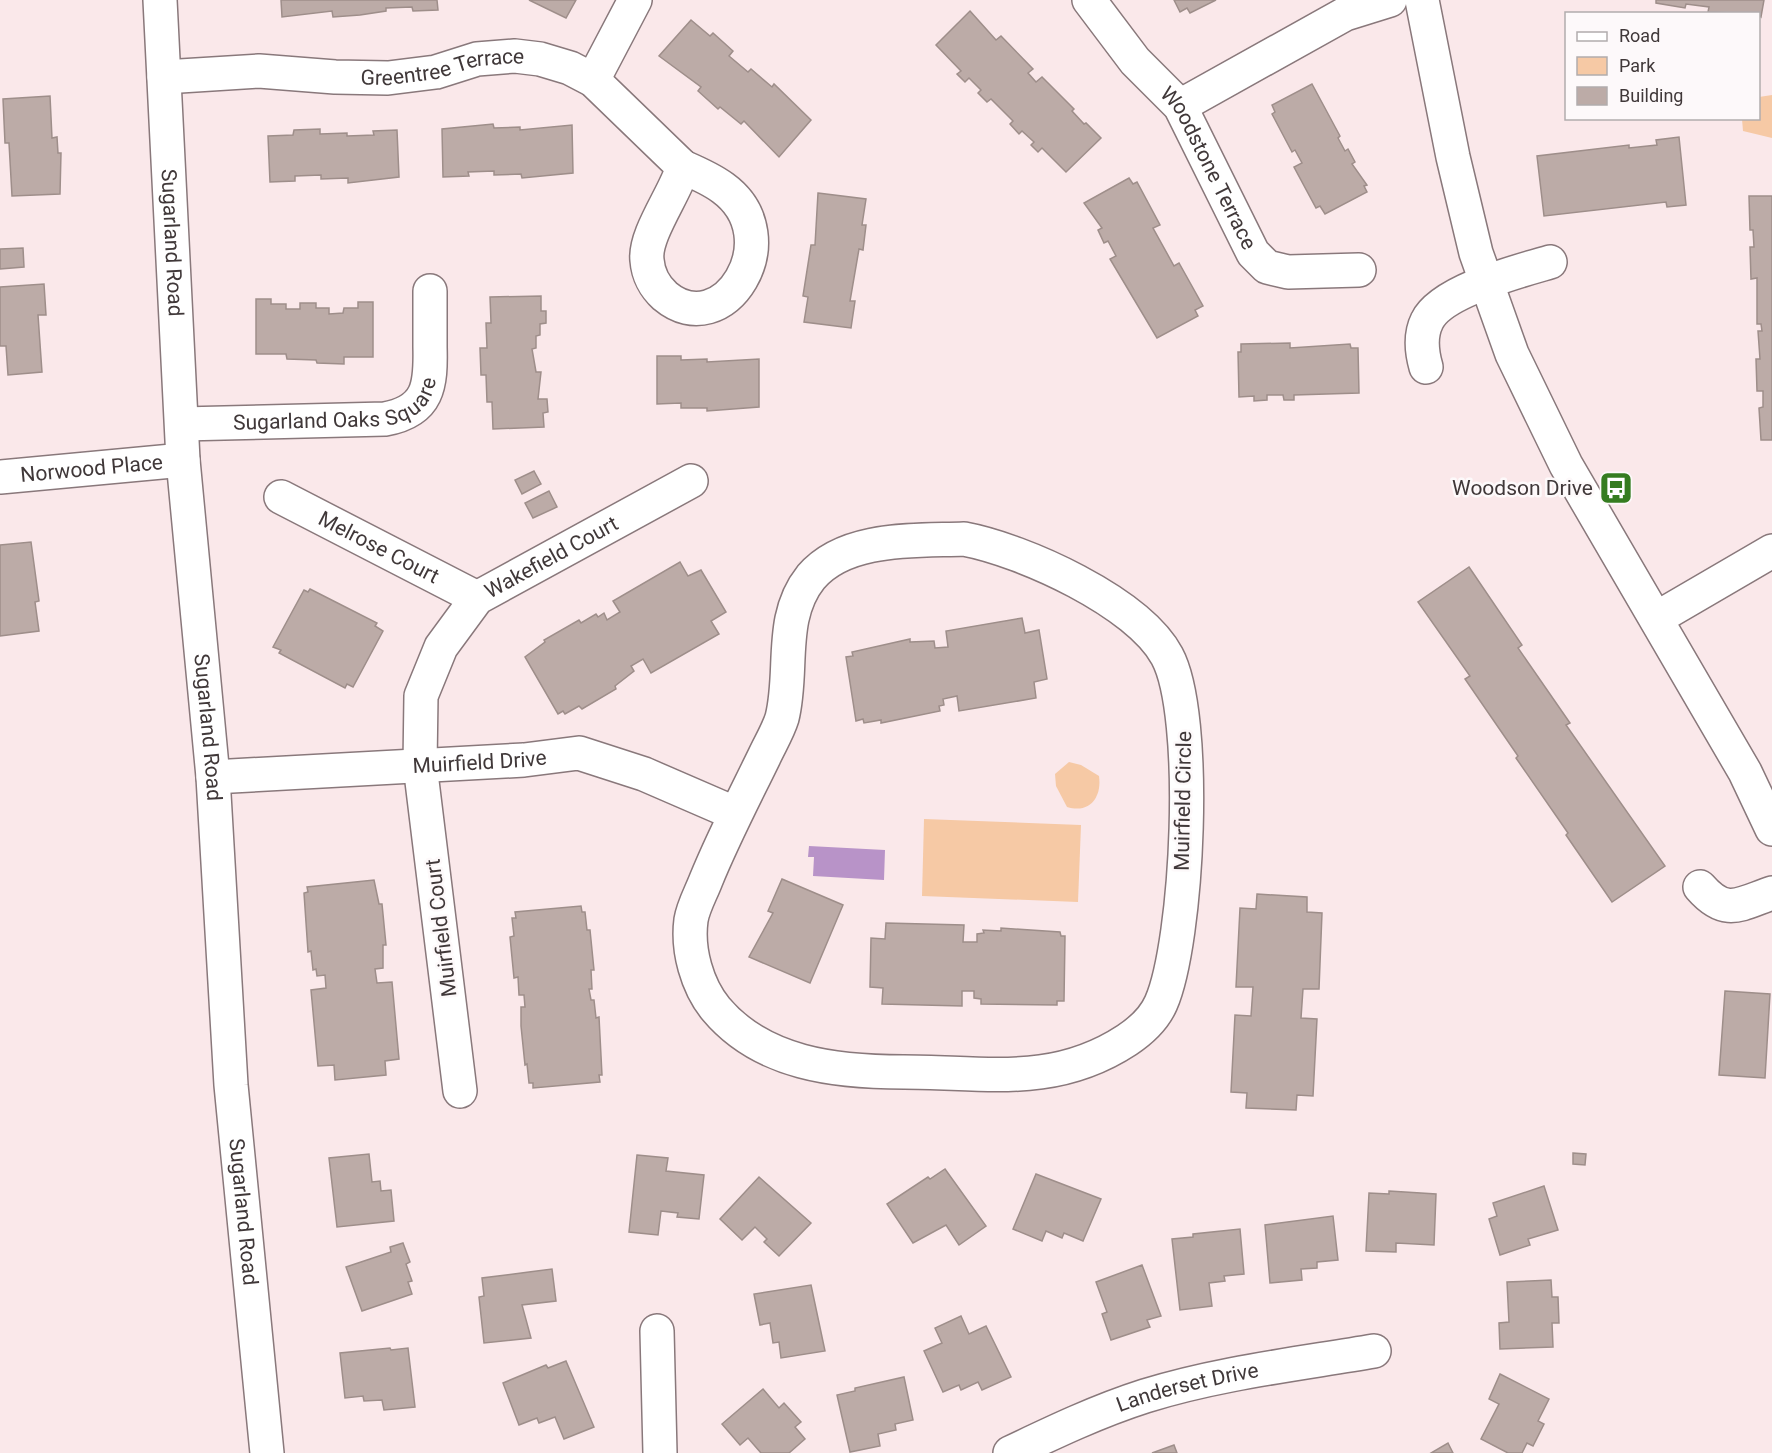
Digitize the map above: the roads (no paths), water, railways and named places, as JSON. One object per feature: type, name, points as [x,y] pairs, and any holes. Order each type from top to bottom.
[{"type":"street","name":"Sugarland Road","points":[[160,0],[183,460],[213,777],[231,1085],[267,1453]]},
{"type":"street","points":[[593,80],[635,0]]},
{"type":"street","name":"Woodstone Terrace","points":[[1089,0],[1135,61],[1180,106],[1253,253],[1268,267],[1288,272],[1359,270]]},
{"type":"street","points":[[1180,106],[1346,14],[1390,0]]},
{"type":"street","points":[[1422,0],[1453,157],[1485,280],[1512,354],[1543,421],[1745,772],[1772,829]]},
{"type":"street","name":"Greentree Terrace","points":[[165,77],[259,71],[334,77],[388,78],[436,72],[477,59],[515,56],[560,65],[593,80],[683,167]]},
{"type":"street","points":[[1426,367],[1423,335],[1427,320],[1438,308],[1485,280],[1550,262]]},
{"type":"street","name":"Sugarland Oaks Square","points":[[182,424],[386,419],[400,416],[414,408],[425,396],[430,379],[429,291]]},
{"type":"street","name":"Norwood Place","points":[[0,477],[183,460]]},
{"type":"street","name":"Wakefield Court","points":[[420,765],[421,696],[441,647],[477,598],[691,481]]},
{"type":"street","name":"Melrose Court","points":[[280,497],[477,598]]},
{"type":"street","name":"Muirfield Circle","points":[[964,539],[996,544],[1049,567],[1132,616],[1167,654],[1174,676],[1184,718],[1187,775],[1178,935],[1162,1001],[1151,1021],[1119,1045],[1072,1068],[1032,1075],[988,1077],[939,1072],[877,1072],[796,1063],[743,1035],[715,1007],[702,985],[691,953],[691,917],[734,813],[782,717],[789,631],[797,600],[812,577],[830,561],[863,547],[907,541],[964,539]]},
{"type":"street","points":[[1657,618],[1772,551]]},
{"type":"street","name":"Muirfield Drive","points":[[213,777],[524,760],[579,753],[644,774],[734,813]]},
{"type":"street","name":"Muirfield Court","points":[[420,765],[460,1091]]},
{"type":"street","points":[[1700,887],[1711,900],[1729,906],[1743,905],[1772,893]]},
{"type":"street","points":[[657,1331],[660,1453]]},
{"type":"street","name":"Landerset Drive","points":[[1010,1453],[1073,1422],[1145,1396],[1220,1377],[1374,1351]]},
{"type":"place","name":"Woodson Drive","points":[[1616,488]]}]
